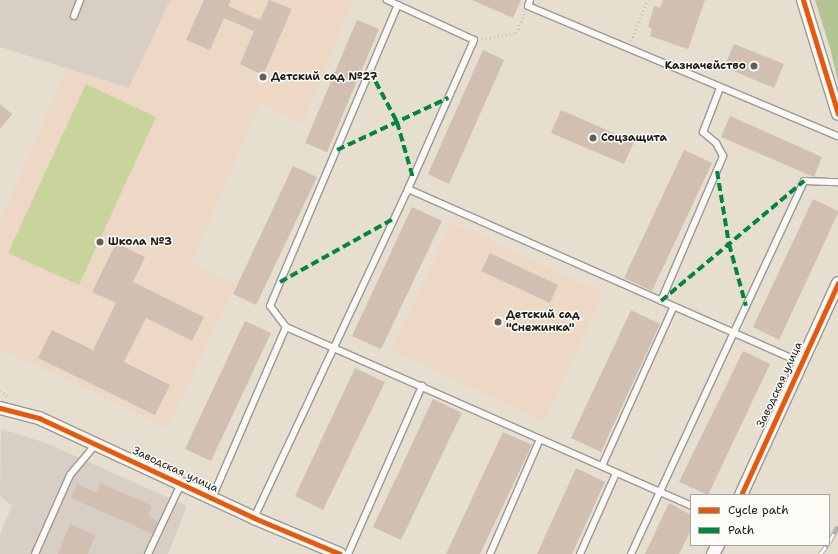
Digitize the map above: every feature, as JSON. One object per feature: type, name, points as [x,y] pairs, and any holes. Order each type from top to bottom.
[{"type":"street","points":[[803,0],[838,114]]},
{"type":"street","name":"Заводская улица","points":[[741,494],[838,283]]},
{"type":"street","name":"Заводская улица","points":[[0,408],[39,418],[254,518],[340,554]]},
{"type":"lane","points":[[74,16],[80,0]]},
{"type":"lane","points":[[254,518],[408,189],[474,40],[387,0]]},
{"type":"lane","points":[[529,3],[628,49],[838,136]]},
{"type":"lane","points":[[398,5],[270,306],[286,327],[690,506]]},
{"type":"lane","points":[[661,301],[723,156],[716,143],[703,132],[720,88]]},
{"type":"lane","points":[[631,554],[804,181],[838,182]]},
{"type":"lane","points":[[408,189],[802,363]]},
{"type":"lane","points":[[602,466],[674,306]]},
{"type":"lane","points":[[212,498],[286,327]]},
{"type":"lane","points":[[348,554],[422,386]]},
{"type":"lane","points":[[490,554],[540,439]]},
{"type":"lane","points":[[35,554],[70,475],[96,444]]},
{"type":"lane","points":[[580,554],[616,472]]},
{"type":"lane","points":[[148,554],[181,484]]},
{"type":"path","points":[[628,49],[647,0]]},
{"type":"path","points":[[474,40],[516,33],[529,3]]},
{"type":"shaded area","points":[[0,0],[170,0],[129,88],[0,47]]},
{"type":"shaded area","name":"Школа №3","points":[[170,0],[353,0],[303,125],[260,104],[192,263],[236,284],[168,428],[0,349],[0,221],[66,69],[129,88]]},
{"type":"shaded area","name":"Детский сад \"Снежинка\"","points":[[452,222],[604,293],[544,422],[391,350]]},
{"type":"shaded area","points":[[1,429],[46,443],[187,506],[168,554],[0,554],[0,534],[12,506],[0,496]]},
{"type":"green space","points":[[815,0],[838,0],[838,81],[830,48]]},
{"type":"green space","points":[[86,84],[156,117],[79,285],[8,253]]},
{"type":"building","points":[[204,0],[231,0],[228,6],[260,20],[269,0],[292,9],[263,75],[240,64],[254,31],[224,18],[210,50],[186,40]]},
{"type":"building","points":[[472,0],[521,0],[513,18]]},
{"type":"building","points":[[663,0],[705,0],[688,49],[650,36],[652,28],[648,27],[654,6],[660,8]]},
{"type":"building","points":[[357,20],[379,29],[327,152],[305,143]]},
{"type":"building","name":"Казначейство","points":[[734,44],[784,64],[774,88],[724,67]]},
{"type":"building","points":[[483,50],[504,60],[449,184],[428,174]]},
{"type":"building","points":[[0,104],[12,114],[0,129]]},
{"type":"building","name":"Соцзащита","points":[[561,110],[634,142],[624,164],[551,133]]},
{"type":"building","points":[[730,116],[822,157],[814,177],[721,137]]},
{"type":"building","points":[[684,150],[712,163],[652,291],[624,278]]},
{"type":"building","points":[[293,166],[317,177],[256,305],[233,294]]},
{"type":"building","points":[[813,199],[838,211],[838,213],[779,340],[753,327]]},
{"type":"building","points":[[412,207],[442,221],[381,349],[352,336]]},
{"type":"building","points":[[116,243],[145,257],[133,282],[204,317],[192,341],[146,318],[124,362],[170,385],[155,415],[38,358],[52,330],[93,350],[116,303],[92,292]]},
{"type":"building","points":[[490,253],[558,285],[550,303],[481,271]]},
{"type":"building","points":[[631,310],[660,324],[601,452],[571,438]]},
{"type":"building","points":[[245,321],[271,333],[211,461],[185,449]]},
{"type":"building","points":[[743,351],[770,364],[708,494],[679,482]]},
{"type":"building","points":[[355,368],[385,382],[323,510],[295,496]]},
{"type":"building","points":[[433,399],[462,413],[401,540],[373,527]]},
{"type":"building","points":[[503,432],[532,445],[480,554],[446,554]]},
{"type":"building","points":[[576,468],[605,482],[572,554],[537,554]]},
{"type":"building","points":[[100,483],[152,506],[148,515],[158,521],[153,534],[71,498],[77,484],[96,493]]},
{"type":"building","points":[[669,503],[690,514],[690,532],[679,554],[645,554]]},
{"type":"building","points":[[70,524],[95,535],[88,554],[58,554]]},
{"type":"railway","points":[[830,540],[838,526]]},
{"type":"railway","points":[[820,554],[826,546]]},
{"type":"marked path","points":[[370,71],[397,122],[413,178]]},
{"type":"marked path","points":[[337,150],[448,98]]},
{"type":"marked path","points":[[717,171],[729,244],[746,306]]},
{"type":"marked path","points":[[661,301],[804,181]]},
{"type":"marked path","points":[[280,282],[395,218]]},
{"type":"cycle path","points":[[803,0],[838,114]]},
{"type":"cycle path","points":[[741,494],[838,283]]},
{"type":"cycle path","points":[[0,408],[39,418],[254,518],[340,554]]},
{"type":"place","name":"Казначейство","points":[[754,66]]},
{"type":"place","name":"Детский сад №27","points":[[263,77]]},
{"type":"place","name":"Соцзащита","points":[[593,138]]},
{"type":"place","name":"Школа №3","points":[[100,242]]},
{"type":"place","name":"Детский сад \"Снежинка\"","points":[[498,322]]}]
